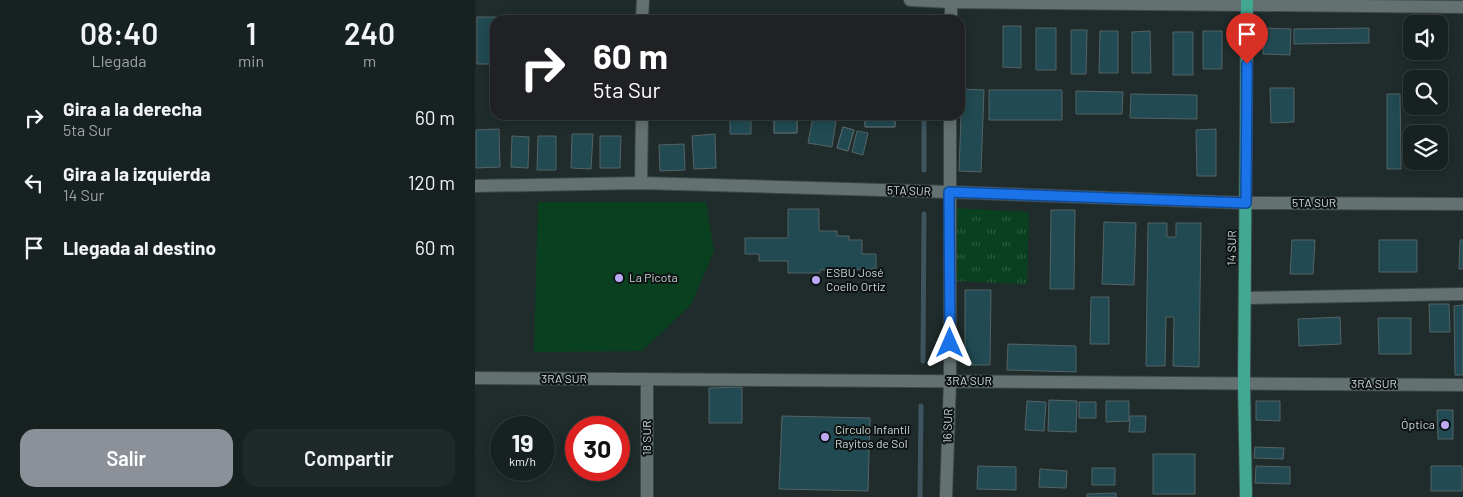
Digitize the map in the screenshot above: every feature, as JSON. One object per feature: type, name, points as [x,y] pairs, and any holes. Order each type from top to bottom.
[{"type":"main road","name":"14 SUR","points":[[1246,497],[1244,383],[1247,2]]},
{"type":"street","points":[[642,15],[643,0]]},
{"type":"street","points":[[910,0],[1247,2],[1463,6]]},
{"type":"street","points":[[951,1],[951,15]]},
{"type":"street","points":[[641,183],[642,120]]},
{"type":"street","name":"16 SUR","points":[[947,497],[950,381],[950,120]]},
{"type":"street","name":"5TA SUR","points":[[475,186],[641,183],[1246,203],[1463,204]]},
{"type":"street","points":[[1245,298],[1463,294]]},
{"type":"street","name":"3RA SUR","points":[[475,378],[1463,385]]},
{"type":"street","name":"18 SUR","points":[[647,379],[647,497]]},
{"type":"green space","name":"La Picota","points":[[538,202],[706,202],[714,251],[691,305],[642,351],[534,352]]},
{"type":"green space","points":[[954,208],[1029,212],[1027,284],[955,281]]},
{"type":"building","points":[[477,17],[490,17],[490,64],[477,64]]},
{"type":"building","points":[[1003,26],[1021,26],[1021,68],[1003,67]]},
{"type":"building","points":[[1036,28],[1056,28],[1056,70],[1036,70]]},
{"type":"building","points":[[1264,28],[1291,29],[1290,55],[1263,54]]},
{"type":"building","points":[[1369,28],[1369,43],[1294,44],[1294,29]]},
{"type":"building","points":[[1071,30],[1087,30],[1086,74],[1071,74]]},
{"type":"building","points":[[1100,31],[1118,31],[1118,73],[1099,73]]},
{"type":"building","points":[[1150,31],[1151,73],[1132,73],[1132,32]]},
{"type":"building","points":[[1203,31],[1222,31],[1222,69],[1203,69]]},
{"type":"building","points":[[1173,32],[1193,32],[1193,75],[1173,75]]},
{"type":"building","points":[[1270,88],[1294,88],[1294,122],[1271,123]]},
{"type":"building","points":[[965,89],[984,90],[981,172],[959,171],[961,120],[965,120]]},
{"type":"building","points":[[989,90],[1062,90],[1062,120],[989,120]]},
{"type":"building","points":[[1076,91],[1123,92],[1122,114],[1076,114]]},
{"type":"building","points":[[1131,94],[1197,95],[1197,119],[1130,118]]},
{"type":"building","points":[[1387,94],[1400,94],[1401,169],[1387,169]]},
{"type":"building","points":[[730,120],[751,120],[751,134],[730,134]]},
{"type":"building","points":[[774,120],[797,120],[797,133],[774,133]]},
{"type":"building","points":[[774,120],[797,120],[797,133],[774,133]]},
{"type":"building","points":[[812,120],[836,121],[832,147],[808,143]]},
{"type":"building","points":[[865,120],[895,120],[895,127],[865,127]]},
{"type":"building","points":[[865,120],[895,120],[895,127],[865,127]]},
{"type":"building","points":[[843,127],[854,130],[848,151],[837,148]]},
{"type":"building","points":[[843,127],[854,130],[848,151],[837,148]]},
{"type":"building","points":[[499,129],[500,167],[476,168],[476,130]]},
{"type":"building","points":[[1216,129],[1216,176],[1197,176],[1196,130]]},
{"type":"building","points":[[857,131],[868,133],[863,155],[852,152]]},
{"type":"building","points":[[572,134],[593,134],[591,169],[571,168]]},
{"type":"building","points":[[715,134],[716,168],[694,169],[692,136]]},
{"type":"building","points":[[512,136],[529,137],[528,168],[511,167]]},
{"type":"building","points":[[538,136],[556,136],[556,170],[537,170]]},
{"type":"building","points":[[600,136],[621,136],[620,168],[600,168]]},
{"type":"building","points":[[684,144],[685,170],[660,171],[659,145]]},
{"type":"building","points":[[788,209],[819,209],[819,231],[837,231],[837,236],[849,236],[849,240],[862,240],[862,254],[876,254],[876,269],[820,270],[820,273],[788,273],[788,261],[759,261],[759,254],[745,254],[745,238],[788,238]]},
{"type":"building","points":[[1051,210],[1075,210],[1074,289],[1050,289]]},
{"type":"building","points":[[1104,222],[1136,223],[1134,285],[1102,284]]},
{"type":"building","points":[[1148,223],[1167,223],[1167,237],[1176,237],[1176,223],[1201,223],[1199,367],[1173,366],[1174,317],[1166,317],[1165,366],[1146,366]]},
{"type":"building","points":[[1292,240],[1315,240],[1313,274],[1290,274]]},
{"type":"building","points":[[1379,240],[1417,240],[1417,272],[1379,272]]},
{"type":"building","points":[[1460,240],[1463,240],[1463,269],[1459,269]]},
{"type":"building","points":[[965,290],[991,290],[990,365],[965,365]]},
{"type":"building","points":[[1091,297],[1109,297],[1109,344],[1090,344]]},
{"type":"building","points":[[1429,304],[1449,304],[1450,332],[1430,332]]},
{"type":"building","points":[[1463,305],[1463,375],[1455,375],[1454,306]]},
{"type":"building","points":[[1340,317],[1341,344],[1299,346],[1298,319]]},
{"type":"building","points":[[1378,318],[1411,318],[1411,354],[1379,354]]},
{"type":"building","points":[[1008,344],[1076,346],[1076,372],[1007,370]]},
{"type":"building","points":[[742,387],[742,423],[709,423],[709,388]]},
{"type":"building","points":[[1049,400],[1077,401],[1076,432],[1048,431]]},
{"type":"building","points":[[1027,401],[1046,402],[1044,431],[1025,430]]},
{"type":"building","points":[[1106,401],[1129,401],[1129,421],[1106,422]]},
{"type":"building","points":[[1256,401],[1280,401],[1280,421],[1256,420]]},
{"type":"building","points":[[1079,402],[1096,402],[1096,418],[1079,418]]},
{"type":"building","name":"Óptica","points":[[1437,410],[1453,410],[1453,439],[1438,439]]},
{"type":"building","points":[[782,416],[870,418],[868,491],[779,489]]},
{"type":"building","points":[[1130,416],[1146,416],[1145,432],[1129,432]]},
{"type":"building","points":[[1255,447],[1284,448],[1283,459],[1254,458]]},
{"type":"building","points":[[1153,454],[1195,454],[1195,494],[1153,494]]},
{"type":"building","points":[[978,466],[1016,467],[1016,490],[977,489]]},
{"type":"building","points":[[1256,466],[1290,467],[1290,484],[1255,483]]},
{"type":"building","points":[[1431,466],[1462,466],[1462,491],[1431,491]]},
{"type":"building","points":[[1092,468],[1115,468],[1115,485],[1092,485]]},
{"type":"building","points":[[1040,469],[1067,471],[1066,488],[1039,487]]},
{"type":"building","points":[[1116,493],[1116,497],[1087,497],[1087,494]]},
{"type":"waterway","points":[[924,120],[924,170]]},
{"type":"waterway","points":[[923,361],[924,214]]},
{"type":"waterway","points":[[920,497],[921,406]]},
{"type":"place","name":"La Picota","points":[[619,278]]},
{"type":"place","name":"ESBU José Coello Ortiz","points":[[816,280]]},
{"type":"place","name":"Óptica","points":[[1445,425]]},
{"type":"place","name":"Círculo Infantil Rayitos de Sol","points":[[825,437]]},
{"type":"route","points":[[950,343],[949,192],[1246,203],[1247,64]]}]
